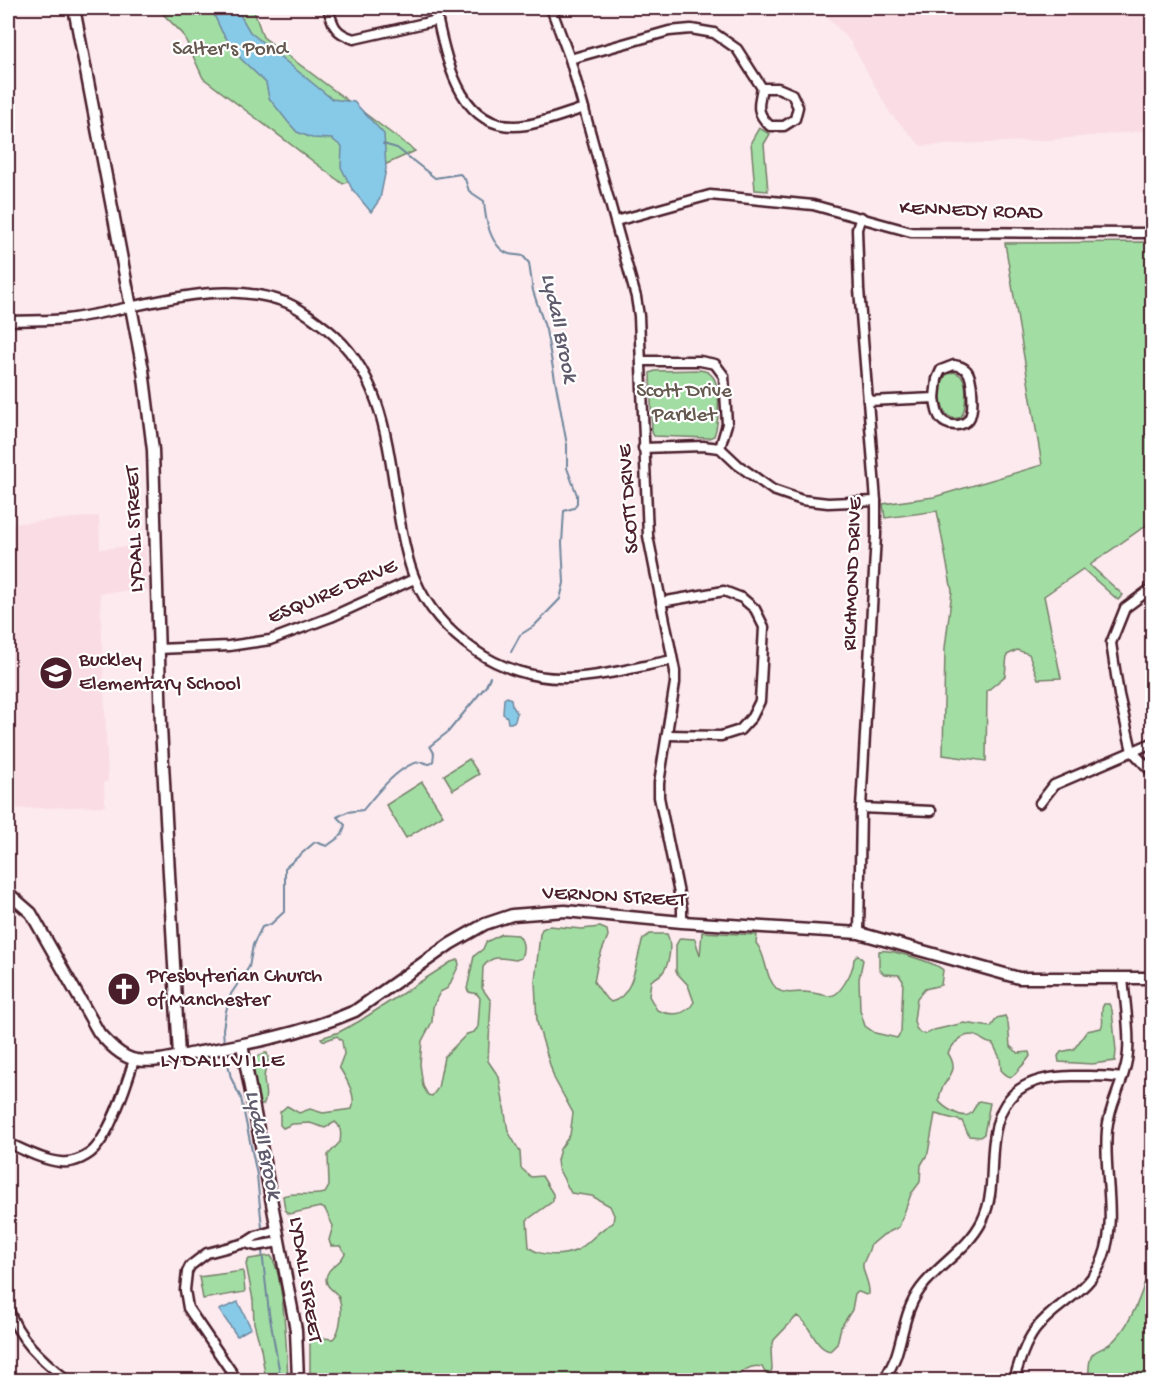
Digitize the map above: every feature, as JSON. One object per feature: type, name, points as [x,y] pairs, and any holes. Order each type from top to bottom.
[{"type":"street","name":"LYDALL STREET","points":[[74,8],[146,386],[153,450],[160,727],[179,1056]]},
{"type":"street","points":[[328,8],[336,30],[354,39],[438,20]]},
{"type":"street","points":[[435,8],[458,90],[470,108],[489,121],[507,125],[525,125],[584,108]]},
{"type":"street","name":"SCOTT DRIVE","points":[[551,8],[570,59],[638,307],[648,536],[675,683],[659,783],[659,797],[682,908],[682,922]]},
{"type":"street","points":[[570,59],[669,30],[691,29],[714,33],[736,50],[762,88],[758,105],[762,118],[771,126],[784,126],[795,119],[798,107],[792,94],[778,88],[762,88]]},
{"type":"street","name":"KENNEDY ROAD","points":[[616,221],[710,195],[813,205],[911,232],[1152,233]]},
{"type":"street","name":"RICHMOND DRIVE","points":[[859,933],[861,808],[874,583],[876,501],[857,228],[861,217]]},
{"type":"street","points":[[8,321],[66,319],[198,294],[227,292],[253,294],[290,305],[313,318],[340,340],[369,379],[377,399],[385,432],[405,546],[414,579],[423,596],[459,639],[484,657],[512,669],[563,679],[595,676],[672,660]]},
{"type":"street","points":[[642,361],[700,360],[715,364],[724,376],[727,424],[720,448]]},
{"type":"street","points":[[954,365],[966,370],[970,376],[973,398],[972,414],[967,422],[956,425],[943,422],[939,416],[935,398],[937,379],[941,370],[954,365]]},
{"type":"street","points":[[868,401],[935,398]]},
{"type":"street","points":[[643,448],[703,446],[720,448],[738,465],[773,490],[802,500],[828,503],[876,501]]},
{"type":"street","name":"ESQUIRE DRIVE","points":[[158,649],[229,646],[270,640],[332,617],[414,579]]},
{"type":"street","points":[[1152,588],[1125,608],[1111,643],[1119,695],[1132,751],[1152,771]]},
{"type":"street","points":[[661,602],[724,591],[742,598],[755,609],[764,627],[760,701],[752,717],[740,730],[722,736],[667,735]]},
{"type":"street","points":[[1040,803],[1054,785],[1152,743]]},
{"type":"street","points":[[861,808],[931,811]]},
{"type":"street","points":[[8,893],[31,913],[99,1033],[112,1046],[134,1060],[104,1134],[88,1155],[63,1163],[39,1157],[8,1143]]},
{"type":"street","name":"VERNON STREET","points":[[134,1060],[159,1061],[242,1045],[334,1020],[355,1011],[459,938],[485,924],[512,915],[565,911],[682,922],[859,933],[1019,978],[1152,978]]},
{"type":"street","points":[[1014,1380],[1023,1352],[1034,1330],[1091,1280],[1103,1258],[1109,1228],[1107,1131],[1112,1103],[1127,1059],[1124,978]]},
{"type":"street","name":"LYDALL STREET","points":[[242,1045],[296,1330],[298,1380]]},
{"type":"street","points":[[884,1380],[895,1357],[909,1305],[922,1286],[970,1239],[982,1220],[989,1198],[993,1173],[994,1140],[999,1116],[1012,1095],[1029,1082],[1048,1077],[1105,1075],[1122,1078]]},
{"type":"street","points":[[237,1380],[188,1308],[185,1290],[187,1272],[190,1266],[207,1253],[245,1243],[276,1230]]},
{"type":"street","points":[[245,1243],[256,1246],[279,1242]]},
{"type":"street","points":[[8,1307],[12,1321],[38,1358],[67,1380]]},
{"type":"shaded area","points":[[819,8],[1152,8],[1152,130],[1048,140],[921,146],[890,113],[850,41]]},
{"type":"shaded area","name":"Buckley Elementary School","points":[[99,516],[100,549],[146,545],[148,590],[100,593],[108,781],[104,782],[105,806],[8,809],[8,524]]},
{"type":"green space","name":"Salter's Pond","points":[[160,8],[253,8],[263,37],[415,151],[343,184],[203,78],[183,34],[161,12]]},
{"type":"green space","points":[[759,128],[770,134],[764,144],[768,191],[755,190],[751,142]]},
{"type":"green space","points":[[1152,242],[1152,521],[1090,565],[1123,595],[1118,600],[1083,569],[1044,596],[1061,678],[1038,679],[1029,654],[1017,650],[1007,655],[1005,676],[987,691],[986,761],[943,755],[945,648],[952,591],[937,511],[885,518],[883,504],[934,497],[1042,465],[1005,243]]},
{"type":"green space","name":"Scott Drive Parklet","points":[[700,370],[712,375],[716,382],[718,415],[714,436],[709,438],[654,436],[650,373]]},
{"type":"green space","points":[[953,372],[962,377],[966,391],[963,414],[961,417],[954,418],[948,416],[944,411],[941,395],[943,380],[946,375]]},
{"type":"green space","points":[[469,759],[479,774],[453,790],[444,775]]},
{"type":"green space","points":[[422,782],[443,815],[406,838],[386,805]]},
{"type":"green space","points":[[549,926],[582,929],[600,927],[607,930],[608,936],[598,961],[594,982],[611,1002],[619,999],[630,985],[643,939],[650,934],[667,934],[670,948],[669,959],[662,973],[651,981],[649,996],[657,1010],[673,1014],[687,1010],[694,1002],[688,985],[676,972],[676,945],[680,938],[695,939],[700,956],[702,932],[757,935],[756,943],[773,984],[780,991],[787,993],[804,992],[831,996],[835,994],[844,985],[854,959],[858,955],[863,960],[859,979],[860,1010],[865,1026],[875,1033],[897,1038],[901,1032],[903,981],[899,975],[884,974],[879,969],[879,951],[901,954],[922,960],[943,970],[941,985],[925,989],[917,998],[914,1021],[920,1033],[926,1034],[964,1023],[991,1027],[997,1018],[1005,1016],[1008,1023],[1010,1046],[1018,1053],[1029,1052],[1030,1056],[1010,1077],[1001,1070],[1000,1058],[993,1044],[975,1036],[961,1038],[948,1053],[953,1067],[940,1093],[939,1101],[949,1109],[963,1115],[970,1114],[979,1101],[990,1103],[984,1134],[980,1137],[969,1136],[962,1121],[935,1114],[928,1153],[921,1165],[920,1182],[911,1194],[899,1227],[883,1235],[870,1246],[863,1264],[869,1294],[855,1293],[852,1310],[841,1327],[837,1344],[830,1351],[820,1345],[806,1324],[797,1316],[774,1340],[771,1349],[772,1369],[769,1377],[762,1367],[758,1366],[746,1369],[733,1380],[310,1380],[310,1338],[333,1339],[339,1326],[341,1308],[339,1298],[326,1279],[329,1271],[345,1253],[340,1246],[331,1246],[329,1240],[333,1226],[325,1209],[320,1207],[289,1214],[285,1210],[283,1196],[325,1193],[329,1186],[328,1155],[340,1142],[340,1131],[335,1122],[325,1128],[310,1123],[292,1124],[283,1128],[280,1125],[280,1112],[287,1106],[299,1113],[310,1109],[323,1113],[352,1109],[352,1093],[339,1067],[344,1054],[342,1041],[337,1036],[324,1041],[321,1038],[358,1022],[451,962],[458,960],[459,965],[448,988],[440,992],[433,1007],[432,1022],[422,1041],[420,1064],[423,1086],[428,1095],[432,1096],[438,1088],[444,1057],[467,1034],[474,1032],[478,1027],[480,998],[467,989],[474,956],[483,949],[486,942],[502,934],[518,935],[523,952],[521,958],[516,960],[495,958],[483,967],[482,988],[491,1001],[488,1061],[499,1077],[508,1131],[520,1152],[521,1168],[531,1177],[542,1176],[553,1194],[553,1201],[527,1220],[529,1247],[545,1254],[570,1253],[584,1246],[602,1229],[613,1223],[614,1215],[610,1206],[592,1196],[571,1193],[558,1168],[557,1160],[560,1149],[570,1135],[573,1113],[554,1078],[537,1022],[535,981],[540,934],[542,929]]},
{"type":"green space","points":[[1104,1004],[1109,1004],[1112,1010],[1115,1061],[1092,1064],[1059,1062],[1058,1056],[1061,1052],[1074,1049],[1087,1031],[1101,1028]]},
{"type":"green space","points":[[267,1053],[268,1060],[264,1074],[266,1098],[264,1104],[259,1106],[250,1060]]},
{"type":"green space","points":[[271,1256],[282,1297],[288,1380],[266,1380],[254,1323],[253,1300],[246,1264],[249,1259]]},
{"type":"green space","points":[[243,1271],[245,1292],[203,1299],[199,1277]]},
{"type":"green space","points":[[1152,1280],[1152,1380],[1089,1380],[1092,1354],[1111,1343],[1122,1331],[1134,1311],[1145,1282]]},
{"type":"water","name":"Salter's Pond","points":[[211,8],[236,8],[250,32],[332,99],[354,102],[384,134],[386,169],[380,199],[371,212],[352,189],[341,167],[342,147],[332,139],[312,138],[297,132],[269,98],[266,83],[241,59],[222,32]]},
{"type":"water","points":[[507,697],[511,699],[517,713],[515,721],[511,723],[508,723],[507,717],[503,714],[504,699]]},
{"type":"water","points":[[238,1302],[251,1328],[237,1336],[219,1310]]},
{"type":"waterway","name":"Lydall Brook","points":[[383,144],[397,148],[435,178],[460,174],[465,179],[469,191],[484,201],[487,223],[497,245],[509,254],[523,256],[529,263],[533,291],[546,330],[567,445],[567,468],[577,495],[577,503],[574,508],[564,511],[562,543],[564,583],[560,599],[534,626],[520,635],[511,652]]},
{"type":"waterway","name":"Lydall Brook","points":[[224,1044],[223,1029],[226,1011],[231,994],[249,967],[253,945],[262,927],[271,924],[285,911],[285,868],[315,842],[327,846],[342,835],[345,825],[337,817],[347,812],[363,810],[397,773],[413,763],[430,764],[433,762],[434,753],[430,746],[448,732],[486,686],[490,677]]},
{"type":"waterway","name":"Lydall Brook","points":[[225,1050],[231,1078],[241,1098],[257,1175],[262,1228]]},
{"type":"waterway","name":"Lydall Brook","points":[[262,1251],[269,1313],[281,1380]]},
{"type":"place","name":"Buckley Elementary School","points":[[56,673]]},
{"type":"place","name":"Presbyterian Church of Manchester","points":[[124,989]]},
{"type":"district","name":"LYDALLVILLE","points":[[223,1062]]}]
